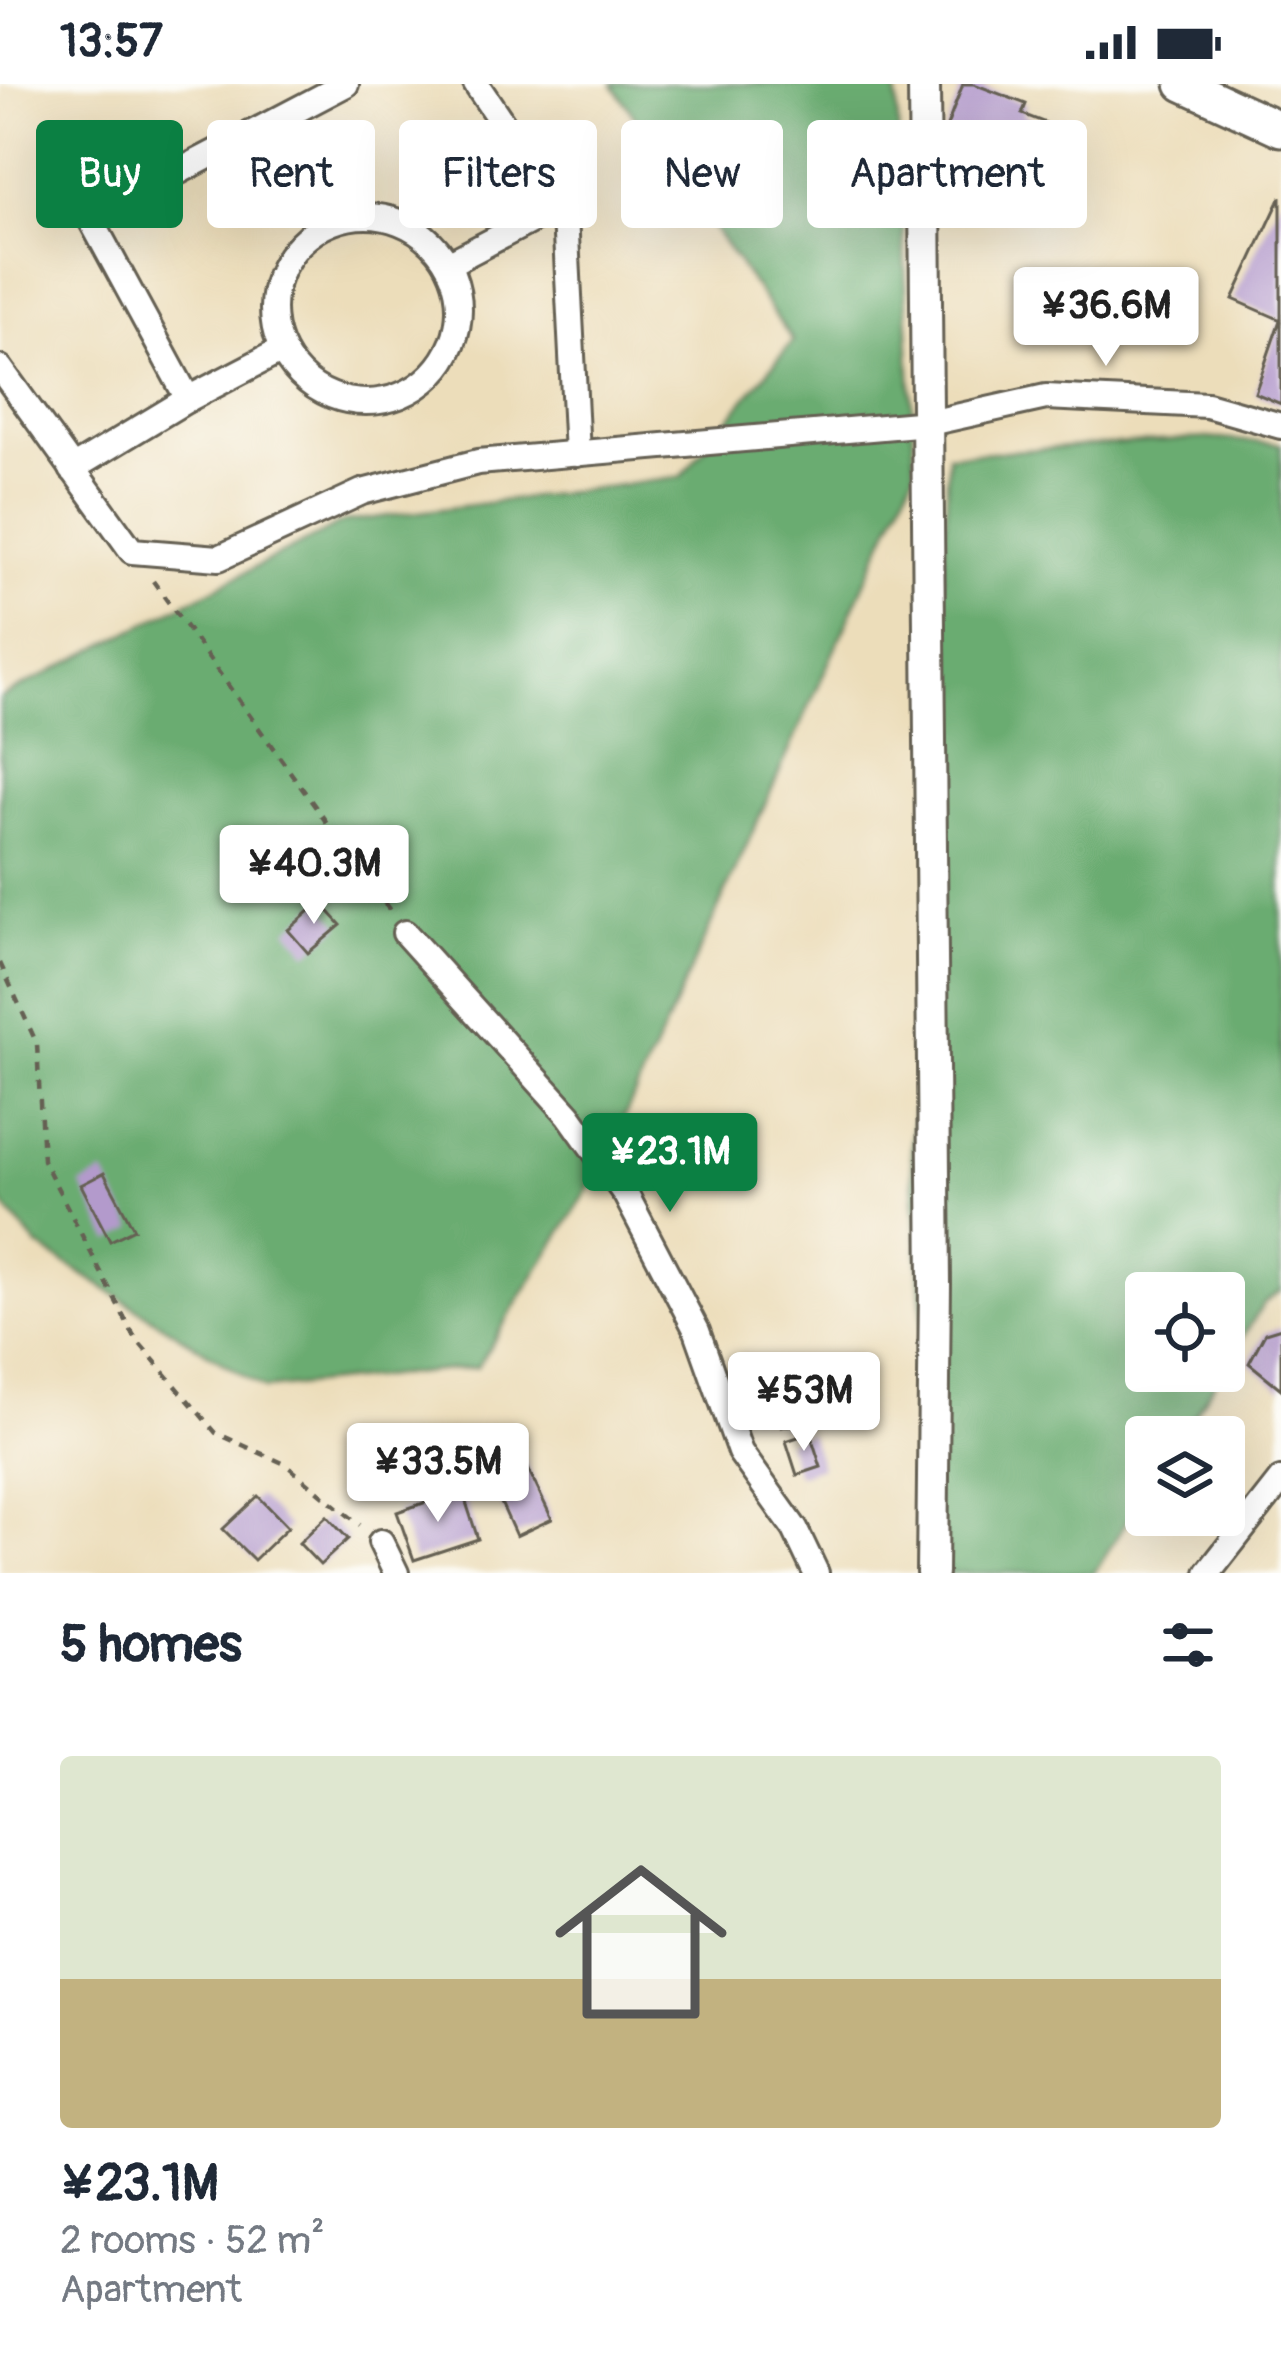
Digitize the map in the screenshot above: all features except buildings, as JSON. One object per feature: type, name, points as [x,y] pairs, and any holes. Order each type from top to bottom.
[{"type":"main road","points":[[1183,84],[1281,129]]},
{"type":"street","points":[[188,399],[90,218],[346,84]]},
{"type":"street","points":[[476,84],[500,120]]},
{"type":"street","points":[[924,84],[932,1573]]},
{"type":"street","points":[[369,215],[400,222],[428,239],[448,263],[458,292],[459,322],[451,350],[434,375],[410,392],[381,402],[352,402],[323,392],[299,374],[282,350],[273,319],[275,287],[287,258],[309,235],[338,220],[369,215]]},
{"type":"street","points":[[448,263],[516,228]]},
{"type":"street","points":[[566,228],[577,454]]},
{"type":"street","points":[[72,469],[188,399],[282,350]]},
{"type":"street","points":[[0,368],[132,551],[219,558],[362,492],[478,463],[929,423],[1046,397],[1207,405],[1281,425]]},
{"type":"street","points":[[405,933],[569,1115],[626,1195],[697,1331],[740,1451],[795,1529],[816,1573]]},
{"type":"street","points":[[1208,1573],[1281,1480]]},
{"type":"street","points":[[381,1542],[396,1573]]},
{"type":"path","points":[[132,551],[405,933]]},
{"type":"path","points":[[0,963],[37,1044],[44,1160],[135,1338],[216,1433],[285,1464],[381,1542]]},
{"type":"green space","points":[[612,84],[896,84],[898,120],[807,120],[807,228],[903,228],[915,471],[600,1171],[477,1367],[265,1389],[39,1247],[0,1201],[0,698],[344,522],[681,477],[793,341],[713,228],[783,228],[783,120],[637,120]]},
{"type":"green space","points":[[1208,438],[1281,444],[1281,1291],[1264,1303],[1245,1333],[1245,1272],[1125,1272],[1125,1392],[1209,1392],[1193,1416],[1125,1416],[1125,1524],[1094,1573],[941,1573],[911,1152],[934,851],[948,455]]}]
